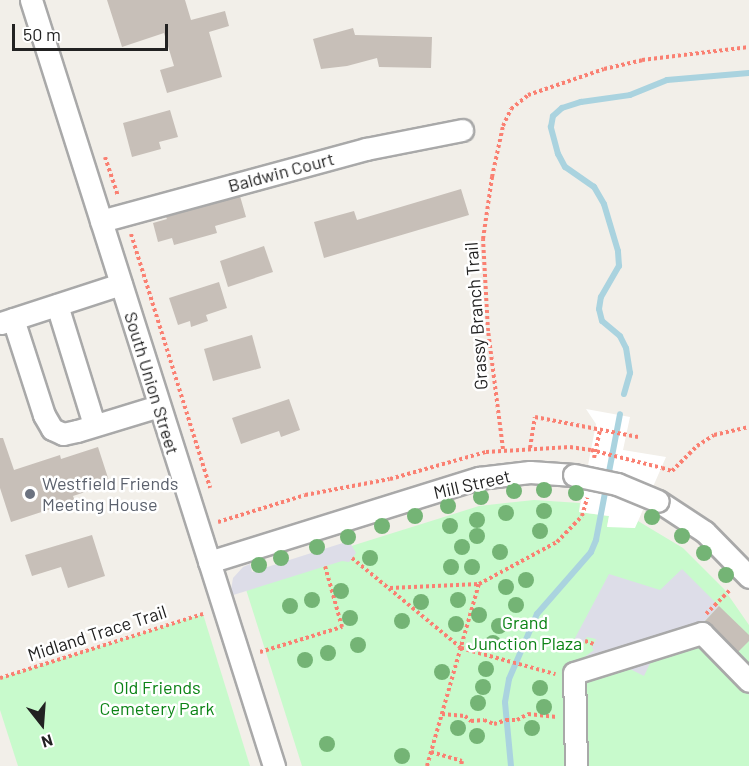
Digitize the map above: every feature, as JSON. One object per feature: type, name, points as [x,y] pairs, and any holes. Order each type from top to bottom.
[{"type":"street","name":"South Union Street","points":[[31,0],[273,766]]},
{"type":"street","name":"Baldwin Court","points":[[101,222],[366,148],[462,130]]},
{"type":"street","points":[[121,284],[6,321],[44,416],[52,429],[63,434],[159,406]]},
{"type":"street","points":[[57,305],[92,418],[98,424]]},
{"type":"street","name":"Mill Street","points":[[209,562],[479,478],[530,472],[582,481],[617,484],[658,501],[705,532],[749,577]]},
{"type":"street","points":[[576,766],[574,673],[702,633],[749,681]]},
{"type":"path","name":"Grassy Branch Trail","points":[[503,449],[488,332],[483,239],[492,177],[503,126],[511,109],[534,92],[604,69],[701,52],[749,47]]},
{"type":"path","points":[[530,448],[535,417],[638,437]]},
{"type":"path","points":[[591,450],[672,471],[697,446],[714,435],[749,427]]},
{"type":"path","points":[[593,464],[597,429]]},
{"type":"path","points":[[390,588],[479,584],[557,542],[582,516],[582,481]]},
{"type":"path","points":[[352,558],[463,648],[563,676]]},
{"type":"path","points":[[260,652],[342,627],[325,567]]},
{"type":"path","points":[[427,766],[463,648],[479,584]]},
{"type":"path","points":[[702,633],[700,620],[729,591]]},
{"type":"path","name":"Midland Trace Trail","points":[[0,678],[203,614]]},
{"type":"path","points":[[585,641],[594,644]]},
{"type":"path","points":[[442,714],[465,716],[471,721],[484,720],[494,724],[506,720],[518,720],[528,714],[549,714],[555,717],[575,714]]},
{"type":"path","points":[[431,752],[462,761],[460,766]]},
{"type":"green space","name":"Grand Junction Plaza","points":[[534,500],[580,503],[579,512],[609,516],[607,526],[634,528],[638,521],[683,548],[724,589],[749,625],[749,766],[302,766],[243,580],[479,506]]},
{"type":"green space","name":"Old Friends Cemetery Park","points":[[203,614],[250,766],[18,766],[0,710],[0,678]]},
{"type":"shaded area","points":[[349,541],[356,553],[349,562],[342,561],[230,596],[233,578],[243,567],[250,564],[252,572]]},
{"type":"shaded area","points":[[682,569],[719,606],[705,621],[749,667],[749,695],[695,641],[655,653],[644,676],[620,664],[581,676],[567,715],[562,681],[564,672],[594,650],[592,648],[596,639],[587,637],[583,644],[574,640],[609,574],[660,590]]},
{"type":"pier","points":[[586,409],[630,417],[623,450],[666,457],[635,528],[607,527],[609,516],[579,512],[596,424]]},
{"type":"building","points":[[107,0],[185,0],[191,20],[225,11],[229,26],[209,32],[222,77],[167,93],[160,70],[174,66],[164,33],[122,47]]},
{"type":"building","points":[[353,28],[355,35],[432,37],[431,68],[379,67],[377,58],[347,66],[321,69],[313,39]]},
{"type":"building","points":[[170,110],[178,137],[159,142],[161,149],[132,157],[123,123]]},
{"type":"building","points":[[461,189],[469,215],[324,258],[314,222],[354,211],[357,220]]},
{"type":"building","points":[[240,196],[246,217],[215,226],[217,233],[174,245],[172,238],[158,242],[153,223],[167,219],[166,217]]},
{"type":"building","points":[[264,246],[273,272],[228,287],[220,261]]},
{"type":"building","points":[[219,282],[227,308],[206,315],[208,321],[191,327],[190,321],[178,325],[169,298]]},
{"type":"building","points":[[252,335],[261,368],[213,381],[204,349]]},
{"type":"building","points":[[289,399],[300,430],[281,437],[279,431],[241,444],[232,418]]},
{"type":"building","points":[[0,438],[3,438],[14,470],[60,455],[61,459],[98,447],[110,484],[73,496],[75,501],[11,522],[0,488]]},
{"type":"building","points":[[92,535],[105,576],[68,588],[61,567],[32,576],[25,555]]},
{"type":"building","points":[[719,606],[749,635],[749,641],[738,652],[705,621]]},
{"type":"waterway","points":[[624,394],[630,373],[626,348],[620,336],[602,321],[599,309],[601,297],[619,266],[618,251],[604,204],[594,187],[565,167],[558,154],[551,127],[553,116],[562,108],[581,102],[630,95],[667,80],[749,73]]},
{"type":"waterway","points":[[511,766],[505,702],[509,679],[537,614],[591,552],[596,540],[620,414]]},
{"type":"place","name":"Westfield Friends Meeting House","points":[[30,494]]}]
